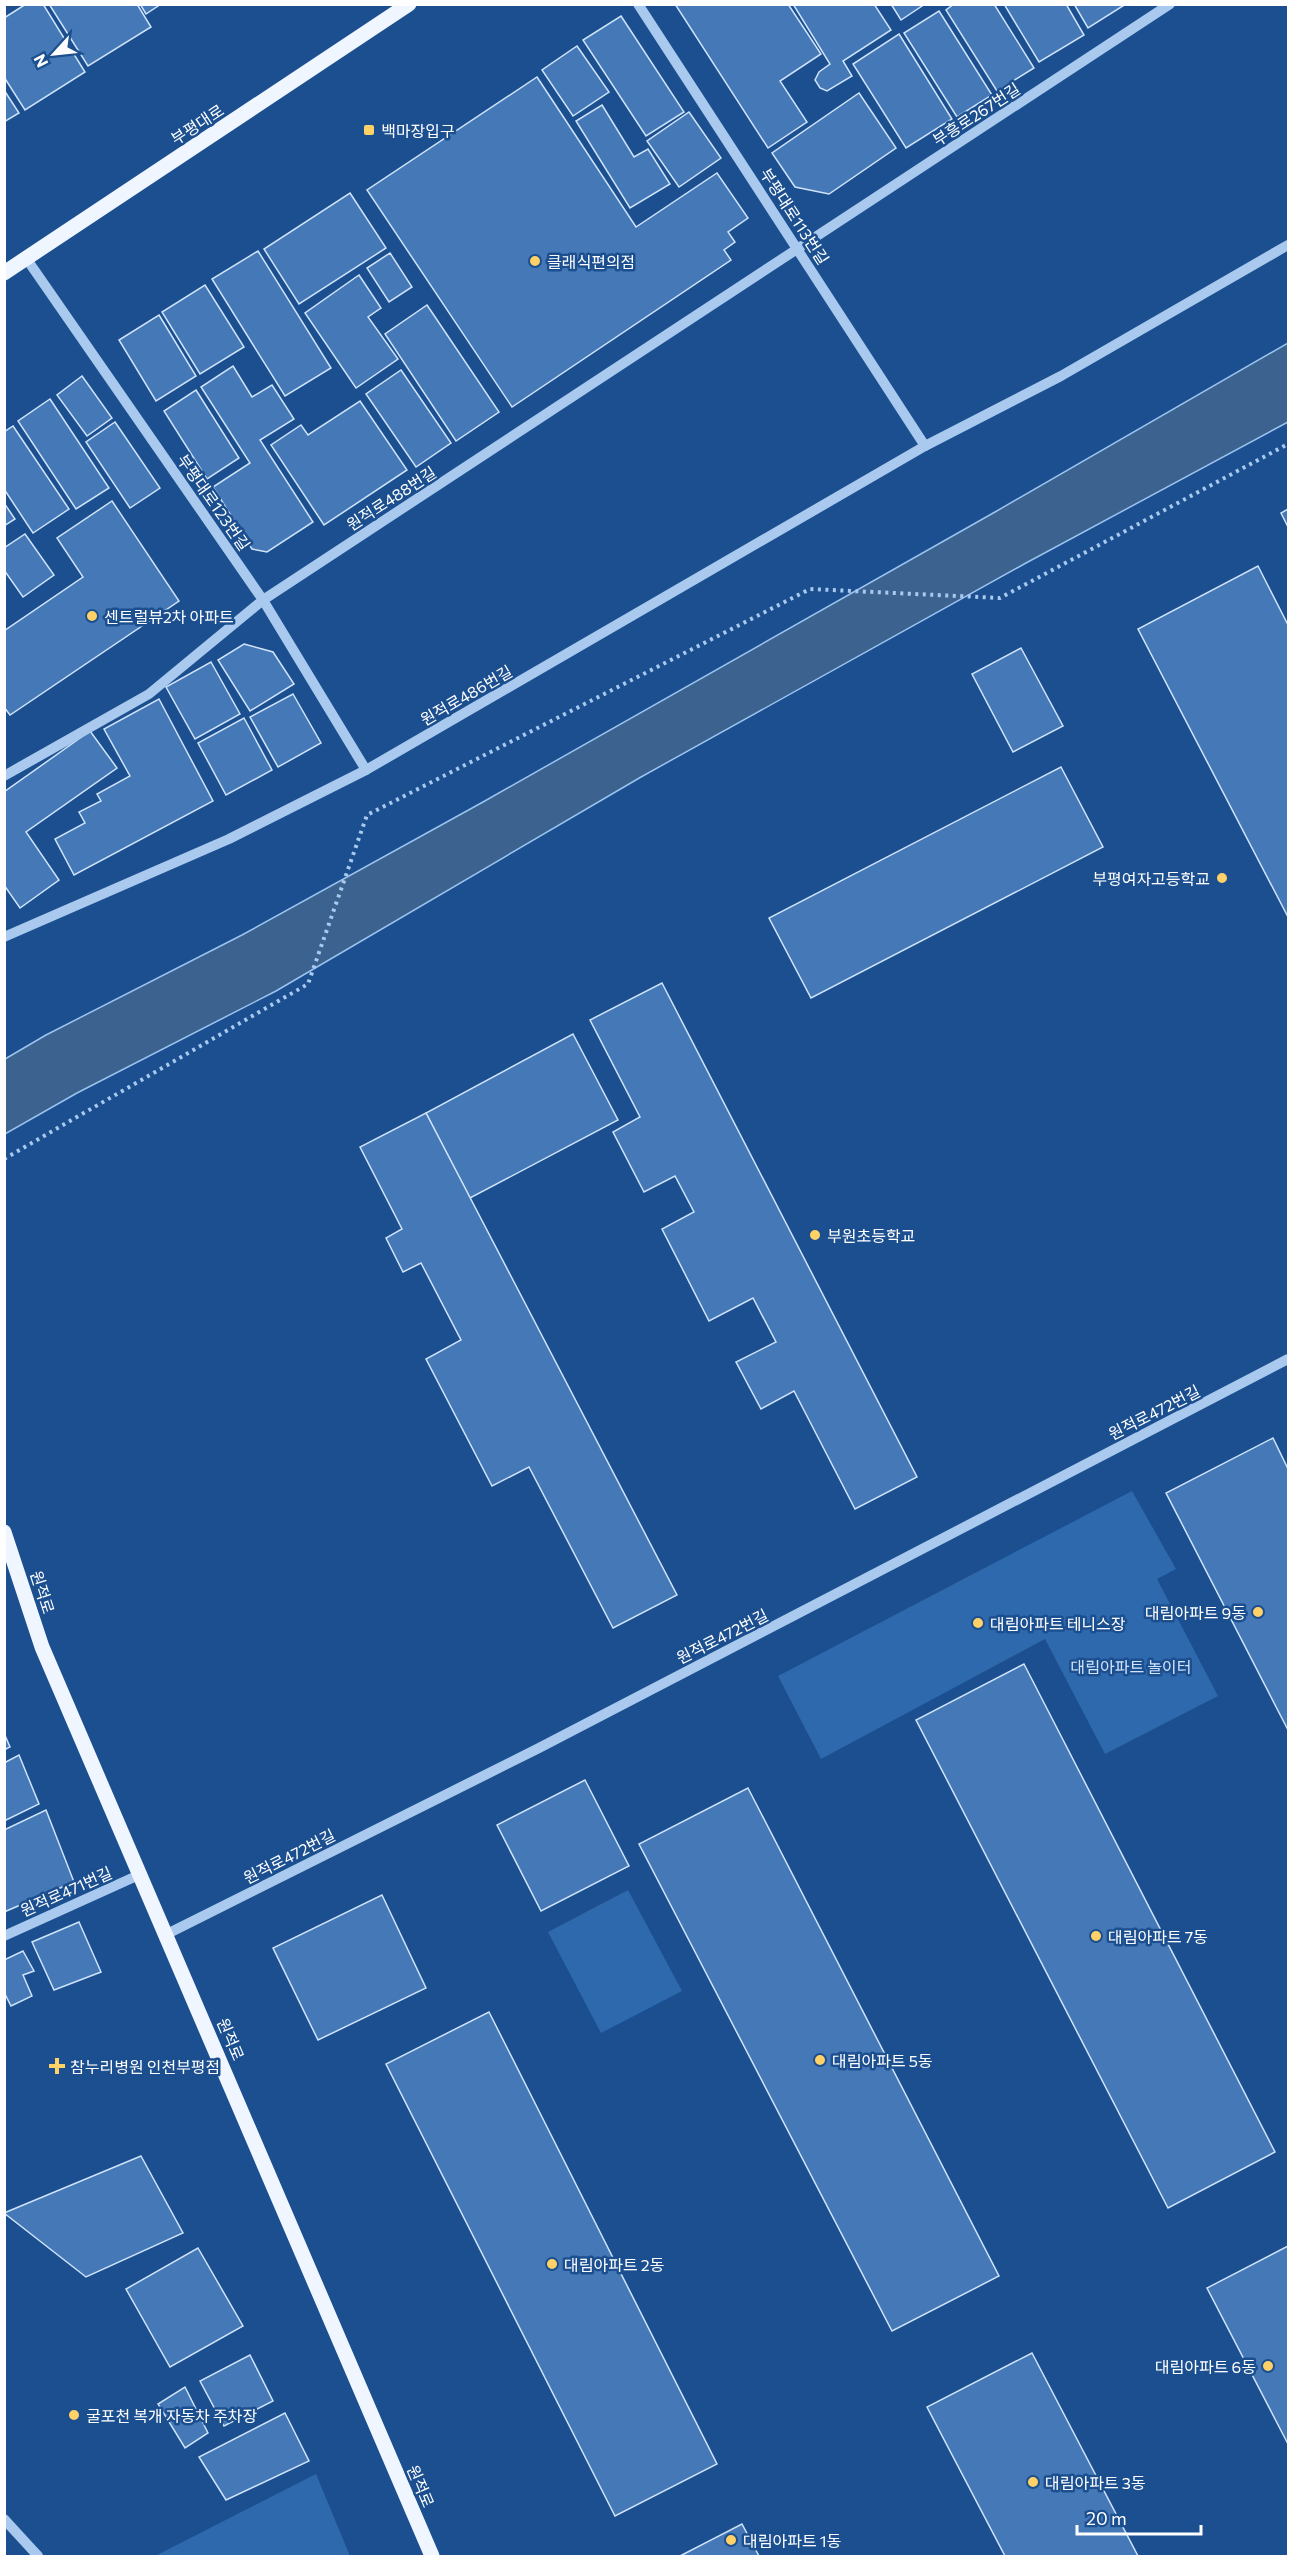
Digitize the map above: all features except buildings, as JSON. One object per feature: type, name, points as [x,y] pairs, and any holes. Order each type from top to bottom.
[{"type":"main road","name":"부평대로","points":[[4,273],[409,4]]},
{"type":"main road","name":"원적로","points":[[4,1532],[42,1647],[432,2556]]},
{"type":"street","name":"부평대로113번길","points":[[638,4],[926,446]]},
{"type":"street","name":"부흥로267번길","points":[[798,248],[1170,4]]},
{"type":"street","name":"원적로486번길","points":[[4,937],[229,839],[366,770],[926,446],[1061,376],[1288,245]]},
{"type":"street","name":"원적로488번길","points":[[4,776],[149,694],[263,600],[798,248]]},
{"type":"street","name":"부평대로123번길","points":[[26,258],[263,600],[366,770]]},
{"type":"street","name":"원적로472번길","points":[[167,1934],[539,1748],[1288,1359]]},
{"type":"street","name":"원적로471번길","points":[[4,1936],[141,1874]]},
{"type":"street","points":[[4,2519],[38,2556]]},
{"type":"path","points":[[4,1159],[308,984],[367,815],[810,589],[1000,598],[1288,444]]},
{"type":"green space","name":"대림아파트 테니스장","points":[[1132,1491],[1176,1569],[1157,1579],[1218,1696],[1105,1754],[1045,1639],[821,1759],[778,1676]]},
{"type":"green space","points":[[628,1890],[682,1991],[601,2033],[548,1932]]},
{"type":"green space","points":[[316,2474],[350,2556],[155,2556]]},
{"type":"shaded area","points":[[1288,343],[1288,422],[1026,563],[641,777],[276,991],[77,1093],[5,1134],[5,1059],[46,1035],[242,935],[483,802]]},
{"type":"place","name":"백마장입구","points":[[369,130]]},
{"type":"place","name":"클래식편의점","points":[[535,261]]},
{"type":"place","name":"센트럴뷰2차 아파트","points":[[92,616]]},
{"type":"place","name":"부평여자고등학교","points":[[1222,878]]},
{"type":"place","name":"부원초등학교","points":[[815,1235]]},
{"type":"place","name":"대림아파트 9동","points":[[1258,1612]]},
{"type":"place","name":"대림아파트 테니스장","points":[[978,1623]]},
{"type":"place","name":"대림아파트 7동","points":[[1096,1936]]},
{"type":"place","name":"대림아파트 5동","points":[[820,2060]]},
{"type":"place","name":"참누리병원 인천부평점","points":[[57,2066]]},
{"type":"place","name":"대림아파트 2동","points":[[552,2264]]},
{"type":"place","name":"대림아파트 6동","points":[[1268,2366]]},
{"type":"place","name":"굴포천 복개 자동차 주차장","points":[[74,2415]]},
{"type":"place","name":"대림아파트 3동","points":[[1033,2482]]},
{"type":"place","name":"대림아파트 1동","points":[[731,2540]]},
{"type":"park label","name":"대림아파트 놀이터","points":[[1131,1666]]}]
